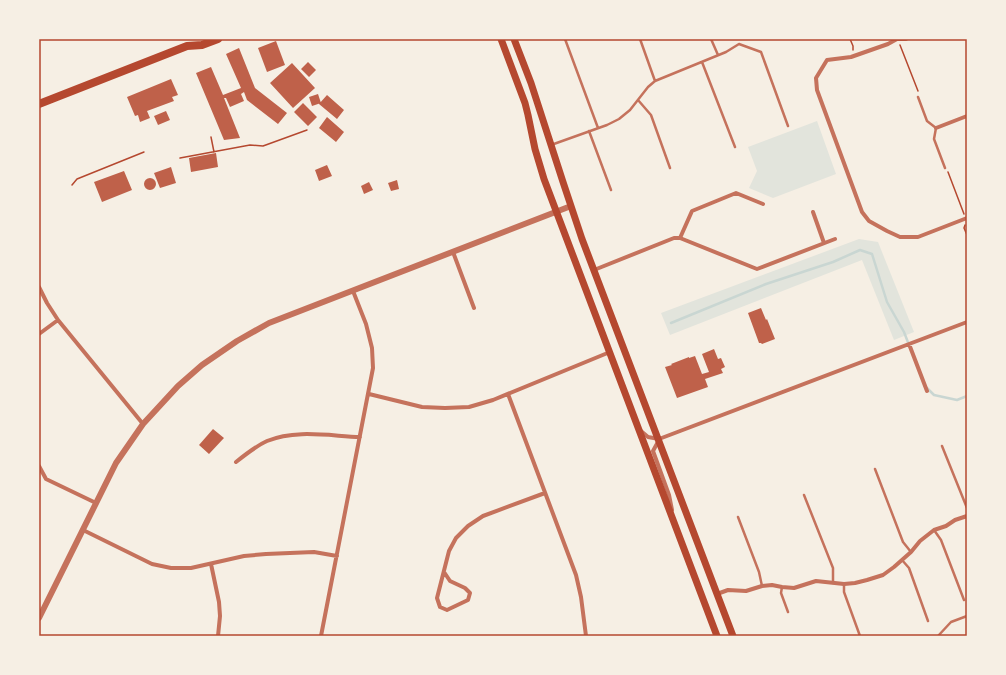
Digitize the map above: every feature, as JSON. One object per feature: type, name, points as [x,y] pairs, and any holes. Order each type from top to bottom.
[{"type":"main road","points":[[187,46],[194,39]]},
{"type":"main road","points":[[39,104],[187,46],[202,45],[218,39]]},
{"type":"main road","points":[[501,39],[525,103],[538,162],[544,179],[717,636]]},
{"type":"main road","points":[[514,39],[531,83],[550,145],[594,270],[733,636]]},
{"type":"street","points":[[906,39],[898,39],[851,58],[827,60],[816,78],[817,90],[862,212],[869,221],[900,237],[918,237],[966,218]]},
{"type":"street","points":[[936,128],[967,116]]},
{"type":"street","points":[[680,238],[692,211],[736,193],[763,204]]},
{"type":"street","points":[[39,618],[116,463],[143,424],[178,386],[202,365],[237,341],[269,324],[571,206]]},
{"type":"street","points":[[813,212],[824,243]]},
{"type":"street","points":[[594,270],[674,238],[680,238],[757,269],[835,239]]},
{"type":"street","points":[[453,252],[474,308]]},
{"type":"street","points":[[39,286],[47,303],[58,320],[143,424]]},
{"type":"street","points":[[321,636],[373,368],[372,348],[366,324],[353,291]]},
{"type":"street","points":[[39,334],[58,320]]},
{"type":"street","points":[[639,430],[648,438],[659,439],[967,322]]},
{"type":"street","points":[[909,344],[927,391]]},
{"type":"street","points":[[369,394],[422,407],[469,407],[493,400],[610,352]]},
{"type":"street","points":[[508,394],[576,575],[581,597],[586,636]]},
{"type":"street","points":[[236,462],[250,451],[267,442],[285,436],[302,434],[360,437]]},
{"type":"street","points":[[659,439],[653,451],[669,495],[675,523]]},
{"type":"street","points":[[39,466],[46,479],[96,504]]},
{"type":"street","points":[[444,572],[450,581],[465,588],[470,593],[468,600],[447,610],[440,607],[438,598],[444,572],[449,551],[456,538],[468,526],[483,516],[545,493]]},
{"type":"street","points":[[717,594],[728,590],[746,591],[762,586],[772,585],[794,588],[816,581],[844,584],[855,583],[883,575],[902,560],[920,541],[934,530],[967,516]]},
{"type":"street","points":[[83,530],[152,564],[171,568],[191,568],[244,556],[314,552],[337,556]]},
{"type":"street","points":[[211,564],[219,602],[220,616],[218,636]]},
{"type":"lane","points":[[565,39],[598,128]]},
{"type":"lane","points":[[640,39],[654,81]]},
{"type":"lane","points":[[711,39],[718,56]]},
{"type":"lane","points":[[550,145],[608,125],[630,110],[654,81],[718,56],[739,44],[761,52],[788,126]]},
{"type":"lane","points":[[702,62],[735,147]]},
{"type":"lane","points":[[918,97],[927,121],[936,128],[934,139],[945,168]]},
{"type":"lane","points":[[638,100],[651,115],[670,168]]},
{"type":"lane","points":[[589,132],[611,190]]},
{"type":"lane","points":[[942,446],[967,508]]},
{"type":"lane","points":[[875,469],[903,542],[911,552]]},
{"type":"lane","points":[[804,495],[833,568],[834,583]]},
{"type":"lane","points":[[738,517],[760,572],[762,586]]},
{"type":"lane","points":[[934,530],[941,540],[964,600]]},
{"type":"lane","points":[[902,560],[909,568],[928,621]]},
{"type":"lane","points":[[844,584],[844,592],[860,636]]},
{"type":"lane","points":[[782,587],[781,593],[788,612]]},
{"type":"lane","points":[[938,636],[951,622],[967,616]]},
{"type":"path","points":[[850,39],[853,46],[851,58]]},
{"type":"path","points":[[898,39],[918,92],[918,97]]},
{"type":"path","points":[[180,158],[250,145],[263,146],[307,130]]},
{"type":"path","points":[[211,137],[215,152]]},
{"type":"path","points":[[72,185],[77,179],[144,152]]},
{"type":"path","points":[[945,168],[949,174],[966,218],[964,228],[967,235]]},
{"type":"shaded area","points":[[817,121],[836,174],[773,198],[749,188],[757,171],[748,147]]},
{"type":"shaded area","points":[[859,239],[878,242],[914,332],[894,340],[862,260],[670,335],[661,313]]},
{"type":"building","points":[[276,41],[285,65],[267,72],[258,48]]},
{"type":"building","points":[[239,48],[255,88],[287,113],[278,124],[247,100],[244,92],[241,94],[244,101],[230,107],[226,98],[224,98],[240,138],[224,140],[196,73],[211,67],[223,95],[241,88],[226,54]]},
{"type":"building","points":[[308,62],[316,70],[309,77],[301,69]]},
{"type":"building","points":[[292,63],[315,88],[293,108],[270,83]]},
{"type":"building","points":[[171,79],[178,95],[172,97],[174,101],[147,111],[150,118],[140,122],[138,115],[135,116],[127,97]]},
{"type":"building","points":[[318,94],[321,103],[312,106],[309,97]]},
{"type":"building","points":[[327,95],[344,110],[337,119],[319,104]]},
{"type":"building","points":[[303,103],[317,117],[308,126],[294,112]]},
{"type":"building","points":[[166,111],[170,120],[158,125],[154,116]]},
{"type":"building","points":[[327,117],[344,132],[336,142],[319,128]]},
{"type":"building","points":[[216,153],[218,167],[191,172],[189,158]]},
{"type":"building","points":[[327,165],[332,176],[319,181],[315,170]]},
{"type":"building","points":[[171,167],[176,183],[160,188],[154,173]]},
{"type":"building","points":[[124,171],[132,190],[102,202],[94,182]]},
{"type":"building","points":[[152,178],[155,179],[155,189],[148,190],[145,189],[144,182],[145,179]]},
{"type":"building","points":[[397,180],[399,189],[391,191],[388,183]]},
{"type":"building","points":[[369,182],[373,190],[364,194],[361,186]]},
{"type":"building","points":[[761,308],[775,339],[762,344],[759,343],[748,313]]},
{"type":"building","points":[[714,349],[718,359],[721,358],[725,367],[721,369],[723,373],[705,379],[708,387],[677,398],[665,367],[695,356],[702,374],[709,372],[702,354]]},
{"type":"building","points":[[213,429],[224,438],[209,454],[199,445]]},
{"type":"waterway","points":[[671,323],[766,284],[833,262],[860,250],[872,254],[887,302],[904,332],[909,345]]},
{"type":"waterway","points":[[927,388],[934,395],[957,400],[967,396]]}]
